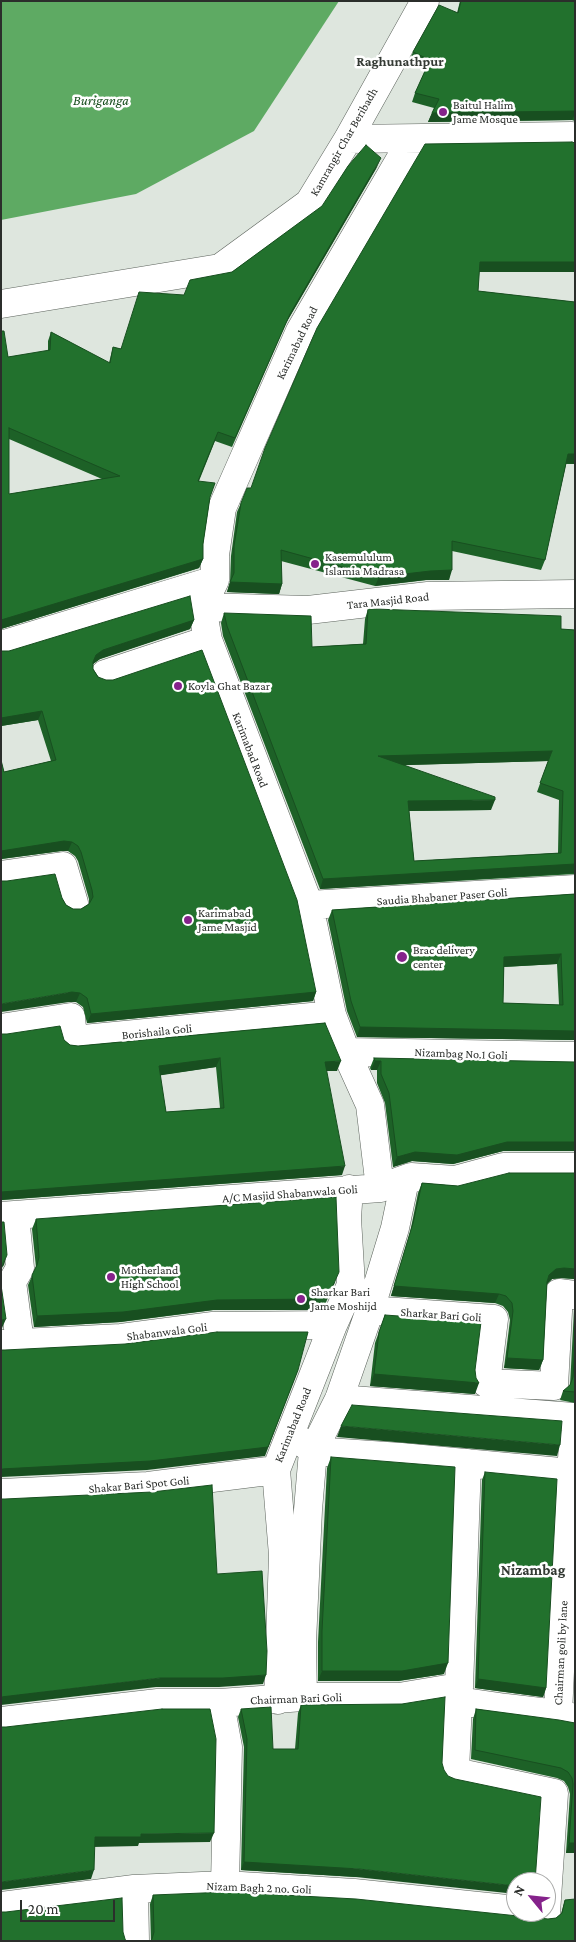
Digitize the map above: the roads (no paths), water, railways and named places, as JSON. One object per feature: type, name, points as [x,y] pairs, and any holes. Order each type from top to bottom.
[{"type":"street","name":"Kamrangir Char Beribadh","points":[[1,304],[220,268],[309,203],[348,139],[425,1]]},
{"type":"street","points":[[348,139],[572,136],[575,138]]},
{"type":"street","name":"Karimabad Road","points":[[392,1184],[370,1105],[332,1015],[308,905],[208,640],[202,607],[215,580],[215,555],[222,508],[300,331],[412,139]]},
{"type":"street","points":[[2,642],[215,580]]},
{"type":"street","name":"Tara Masjid Road","points":[[202,607],[308,610],[428,596],[575,594]]},
{"type":"street","points":[[105,674],[208,640]]},
{"type":"street","points":[[1,875],[63,866],[74,903]]},
{"type":"street","name":"Saudia Bhabaner Paser Goli","points":[[308,905],[575,889]]},
{"type":"street","name":"Borishaila Goli","points":[[1,1028],[71,1017],[73,1040],[332,1015]]},
{"type":"street","name":"Nizambag No.1 Goli","points":[[346,1052],[575,1056]]},
{"type":"street","name":"A/C Masjid Shabanwala Goli","points":[[8,1216],[349,1189],[392,1184],[411,1177],[455,1180],[503,1167],[575,1167]]},
{"type":"street","points":[[290,1698],[302,1642],[308,1510],[313,1451],[339,1399],[370,1310],[395,1228],[392,1184]]},
{"type":"street","name":"Karimabad Road","points":[[290,1698],[283,1556],[276,1470],[333,1325],[351,1286],[347,1218],[349,1189]]},
{"type":"street","points":[[8,1216],[20,1268],[12,1282],[11,1344]]},
{"type":"street","name":"Sharkar Bari Goli","points":[[370,1310],[494,1319],[486,1383],[554,1386],[559,1293],[575,1295]]},
{"type":"street","name":"Shabanwala Goli","points":[[11,1344],[121,1338],[212,1326],[333,1325]]},
{"type":"street","points":[[291,1432],[313,1451],[572,1473],[574,1417],[339,1399]]},
{"type":"street","points":[[467,1463],[455,1772],[554,1793],[549,1872]]},
{"type":"street","name":"Shakar Bari Spot Goli","points":[[1,1493],[148,1486],[276,1470]]},
{"type":"street","name":"Chairman goli by lane","points":[[566,1716],[566,1544],[572,1473]]},
{"type":"street","name":"Chairman Bari Goli","points":[[1,1721],[158,1703],[290,1698],[399,1698],[458,1694],[566,1716]]},
{"type":"street","points":[[220,1702],[228,1747],[225,1885]]},
{"type":"street","name":"Nizam Bagh 2 no. Goli","points":[[1,1906],[134,1889],[225,1885],[354,1893],[506,1909]]},
{"type":"street","points":[[134,1889],[135,1941]]},
{"type":"water","name":"Buriganga","points":[[1,1],[339,1],[254,131],[136,194],[1,220]]},
{"type":"place","name":"Baitul Halim Jame Mosque","points":[[443,112]]},
{"type":"place","name":"Kasemululum Islamia Madrasa","points":[[315,564]]},
{"type":"place","name":"Koyla Ghat Bazar","points":[[178,686]]},
{"type":"place","name":"Karimabad Jame Masjid","points":[[188,920]]},
{"type":"place","name":"Brac delivery center","points":[[402,957]]},
{"type":"place","name":"Motherland High School","points":[[111,1277]]},
{"type":"place","name":"Sharkar Bari Jame Moshijd","points":[[301,1299]]},
{"type":"district","name":"Raghunathpur","points":[[400,62]]},
{"type":"district","name":"Nizambag","points":[[533,1570]]}]
